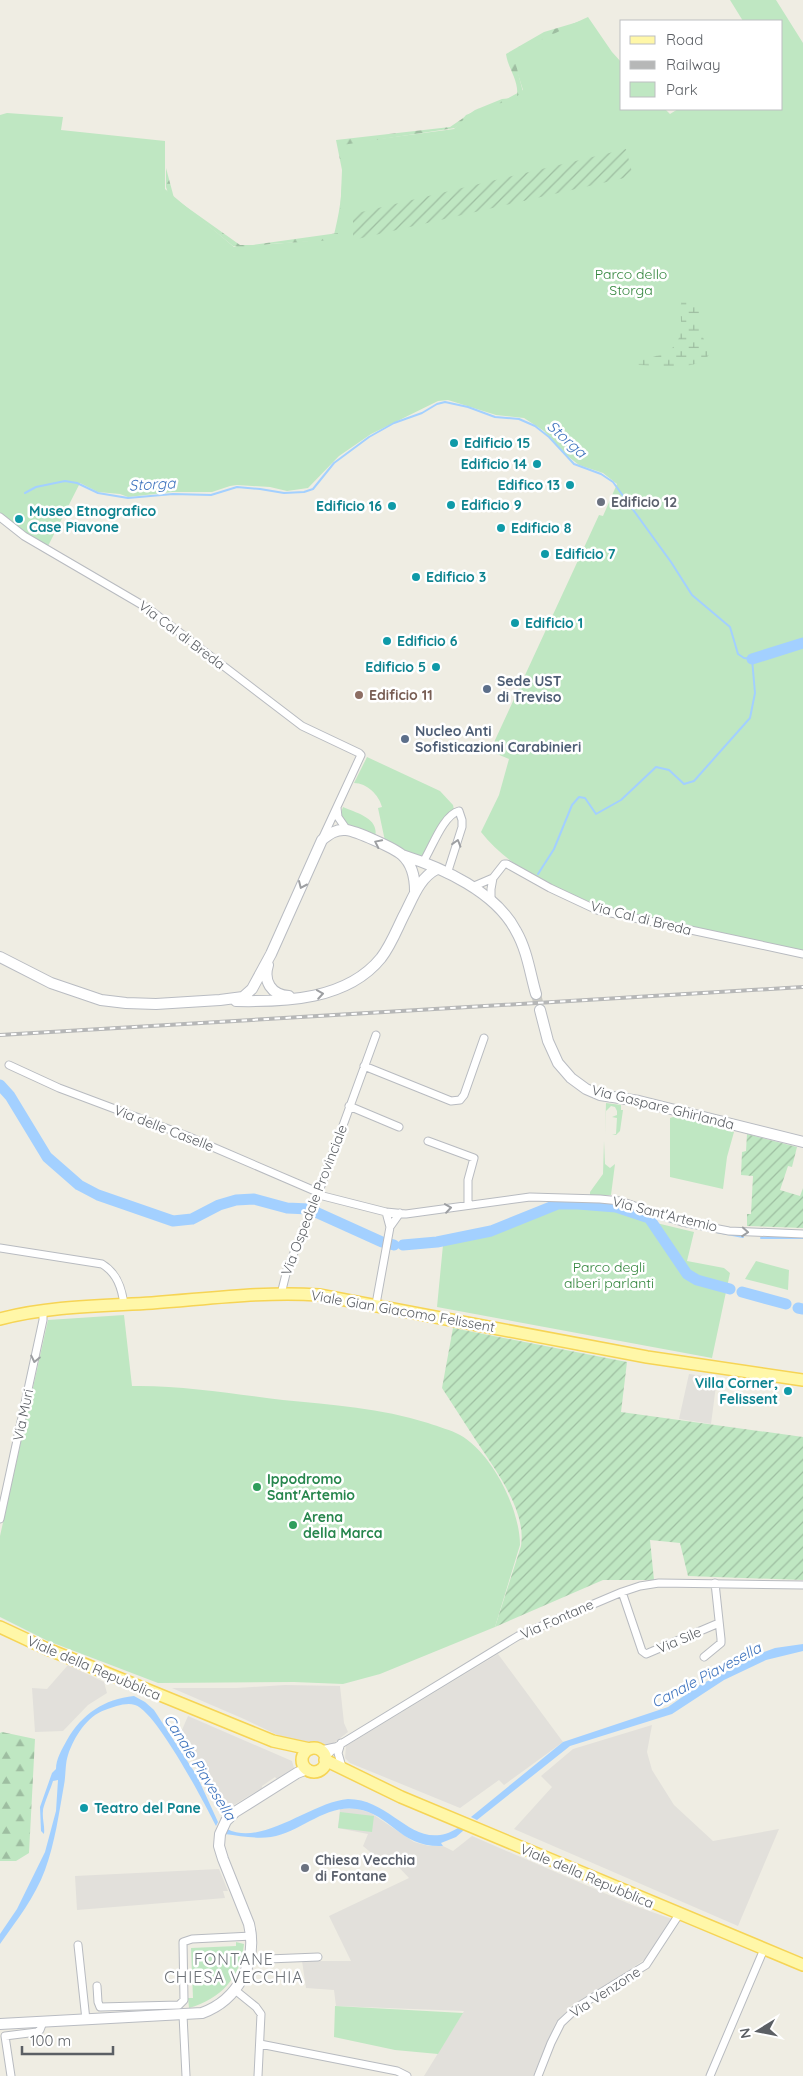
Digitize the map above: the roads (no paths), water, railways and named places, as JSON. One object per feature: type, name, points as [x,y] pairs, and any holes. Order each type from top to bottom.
[{"type":"main road","name":"Viale Gian Giacomo Felissent","points":[[0,1318],[43,1311],[124,1305],[281,1294],[319,1295],[376,1304],[647,1357],[803,1380]]},
{"type":"main road","name":"Viale della Repubblica","points":[[0,1627],[80,1663],[273,1741],[312,1761],[372,1784],[577,1872],[803,1965]]},
{"type":"main road","name":"Viale della Repubblica","points":[[312,1761],[344,1770],[372,1784]]},
{"type":"street","name":"Via Cal di Breda","points":[[0,517],[24,536],[149,609],[302,726],[361,755],[337,806]]},
{"type":"street","points":[[337,806],[338,817],[347,830]]},
{"type":"street","points":[[220,1000],[243,997],[252,989],[271,954],[337,806]]},
{"type":"street","points":[[423,862],[446,820],[459,810],[462,827],[442,872]]},
{"type":"street","points":[[322,840],[334,832],[347,830],[378,842],[402,855],[423,862],[472,887],[491,900],[506,915],[517,931],[536,994]]},
{"type":"street","points":[[402,855],[412,871],[415,891]]},
{"type":"street","name":"Via Cal di Breda","points":[[472,887],[493,878],[504,864],[508,864],[550,888],[597,910],[803,954]]},
{"type":"street","points":[[0,957],[70,991],[101,1000],[126,1004],[271,1000],[335,991],[367,972],[380,959],[392,942],[415,891],[430,874],[442,872]]},
{"type":"street","points":[[491,900],[493,878]]},
{"type":"street","points":[[271,954],[265,974],[268,985],[277,993],[300,997]]},
{"type":"street","name":"Via Gaspare Ghirlanda","points":[[540,1010],[551,1050],[566,1074],[575,1082],[593,1092],[639,1101],[803,1142]]},
{"type":"street","name":"Via Ospedale Provinciale","points":[[281,1294],[287,1270],[312,1210],[376,1036]]},
{"type":"street","points":[[364,1066],[451,1101],[460,1100],[464,1095],[484,1038]]},
{"type":"street","name":"Via delle Caselle","points":[[9,1065],[59,1088],[211,1145],[318,1194]]},
{"type":"street","name":"Via Ospedale Provinciale","points":[[349,1106],[399,1127]]},
{"type":"street","points":[[428,1141],[474,1158],[468,1180],[468,1205]]},
{"type":"street","name":"Via Sant'Artemio","points":[[318,1194],[400,1214],[538,1196],[600,1199],[620,1201],[682,1222],[730,1230],[803,1234]]},
{"type":"street","points":[[376,1304],[390,1227],[386,1212]]},
{"type":"street","points":[[390,1227],[400,1214]]},
{"type":"street","points":[[0,1248],[102,1264],[109,1268],[119,1282],[124,1305]]},
{"type":"street","name":"Via Muri","points":[[0,1519],[43,1320],[43,1311]]},
{"type":"street","name":"Via Fontane","points":[[312,1761],[518,1636],[622,1592],[640,1586],[659,1583],[803,1586]]},
{"type":"street","name":"Via Sile","points":[[704,1657],[721,1643],[715,1583]]},
{"type":"street","name":"Via Sile","points":[[622,1592],[642,1651],[646,1654],[719,1622]]},
{"type":"street","points":[[338,1745],[339,1762],[344,1770]]},
{"type":"street","points":[[11,2076],[5,2036],[0,2026],[202,2013],[216,2008],[236,1990],[244,1978],[252,1936],[221,1852],[222,1829],[235,1812],[312,1761]]},
{"type":"street","name":"Via Venzone","points":[[538,2076],[561,2023],[579,2006],[646,1965],[680,1913]]},
{"type":"street","points":[[97,1986],[100,2007],[179,2006],[184,2000],[182,1945],[185,1940],[252,1936]]},
{"type":"street","points":[[78,1945],[86,2020]]},
{"type":"street","points":[[710,2076],[764,1949]]},
{"type":"street","points":[[268,1958],[318,1957]]},
{"type":"street","points":[[236,1990],[256,2007],[261,2014],[258,2076]]},
{"type":"street","points":[[157,2006],[158,2017]]},
{"type":"street","points":[[184,2015],[186,2076]]},
{"type":"street","points":[[5,2036],[37,2032],[40,2030],[43,2022]]},
{"type":"street","points":[[260,2044],[397,2071],[407,2076]]},
{"type":"water","points":[[803,1644],[803,1651],[766,1660],[724,1680],[672,1714],[570,1746],[477,1820],[471,1817],[563,1742],[668,1707],[698,1686],[761,1653],[775,1648]]},
{"type":"water","points":[[134,1696],[154,1710],[197,1776],[218,1822],[216,1826],[167,1740],[144,1711],[135,1705],[128,1704],[116,1706],[98,1713],[82,1728],[68,1755],[54,1839],[41,1880],[25,1908],[0,1944],[0,1934],[17,1909],[45,1852],[56,1811],[58,1780],[53,1781],[43,1809],[44,1834],[41,1831],[40,1807],[63,1747],[73,1731],[95,1709],[113,1700]]},
{"type":"water","points":[[348,1799],[364,1801],[378,1807],[416,1831],[429,1835],[443,1835],[458,1828],[464,1830],[456,1837],[441,1843],[443,1846],[428,1845],[416,1842],[369,1812],[345,1809],[324,1814],[293,1830],[271,1837],[225,1834],[227,1829],[241,1833],[271,1828],[319,1807]]},
{"type":"waterway","name":"Storga","points":[[25,493],[36,487],[65,481],[77,483],[98,493],[128,498],[173,494],[211,495],[237,487],[284,493],[304,492],[313,489],[334,463],[369,437],[394,423],[445,402],[468,407],[495,417],[519,419],[535,426],[549,437],[574,464],[601,474],[613,482],[671,562],[692,595],[730,627],[738,654],[744,658],[752,659],[755,693],[750,718],[694,781],[684,784],[669,770],[656,767],[621,800],[596,814],[585,798],[579,797],[572,805],[554,849],[538,874]]},
{"type":"waterway","points":[[752,659],[803,643]]},
{"type":"waterway","points":[[0,1085],[10,1096],[47,1157],[79,1185],[98,1195],[173,1221],[192,1219],[219,1205],[236,1200],[254,1199],[287,1208],[309,1209],[382,1242],[394,1245]]},
{"type":"waterway","points":[[403,1245],[437,1242],[491,1231],[558,1204],[616,1207],[649,1218],[687,1274],[697,1280],[730,1289]]},
{"type":"waterway","points":[[649,1218],[653,1217],[676,1223]]},
{"type":"waterway","points":[[685,1226],[743,1237]]},
{"type":"waterway","points":[[761,1238],[803,1238]]},
{"type":"waterway","points":[[742,1292],[786,1304]]},
{"type":"waterway","points":[[798,1308],[803,1309]]},
{"type":"tunnel","points":[[536,994],[540,1010]]},
{"type":"railway","points":[[0,1035],[803,987]]},
{"type":"place","name":"Edificio 15","points":[[454,443]]},
{"type":"place","name":"Edificio 14","points":[[537,464]]},
{"type":"place","name":"Edifico 13","points":[[570,485]]},
{"type":"place","name":"Edificio 12","points":[[601,502]]},
{"type":"place","name":"Edificio 9","points":[[451,505]]},
{"type":"place","name":"Edificio 16","points":[[392,506]]},
{"type":"place","name":"Museo Etnografico Case Piavone","points":[[19,519]]},
{"type":"place","name":"Edificio 8","points":[[501,528]]},
{"type":"place","name":"Edificio 7","points":[[545,554]]},
{"type":"place","name":"Edificio 3","points":[[416,577]]},
{"type":"place","name":"Edificio 1","points":[[515,623]]},
{"type":"place","name":"Edificio 6","points":[[387,641]]},
{"type":"place","name":"Edificio 5","points":[[436,667]]},
{"type":"place","name":"Sede UST di Treviso","points":[[487,689]]},
{"type":"place","name":"Edificio 11","points":[[359,695]]},
{"type":"place","name":"Nucleo Anti Sofisticazioni Carabinieri","points":[[405,739]]},
{"type":"place","name":"Villa Corner, Felissent","points":[[788,1391]]},
{"type":"place","name":"Ippodromo Sant'Artemio","points":[[257,1487]]},
{"type":"place","name":"Arena della Marca","points":[[293,1525]]},
{"type":"place","name":"Teatro del Pane","points":[[84,1808]]},
{"type":"place","name":"Chiesa Vecchia di Fontane","points":[[305,1868]]},
{"type":"district","name":"FONTANE CHIESA VECCHIA","points":[[234,1968]]},
{"type":"park label","name":"Parco dello Storga","points":[[631,282]]},
{"type":"park label","name":"Parco degli alberi parlanti","points":[[609,1276]]},
{"type":"water label","name":"Canale Piavesella","points":[[706,1675]]},
{"type":"water label","name":"Canale Piavesella","points":[[200,1767]]}]
